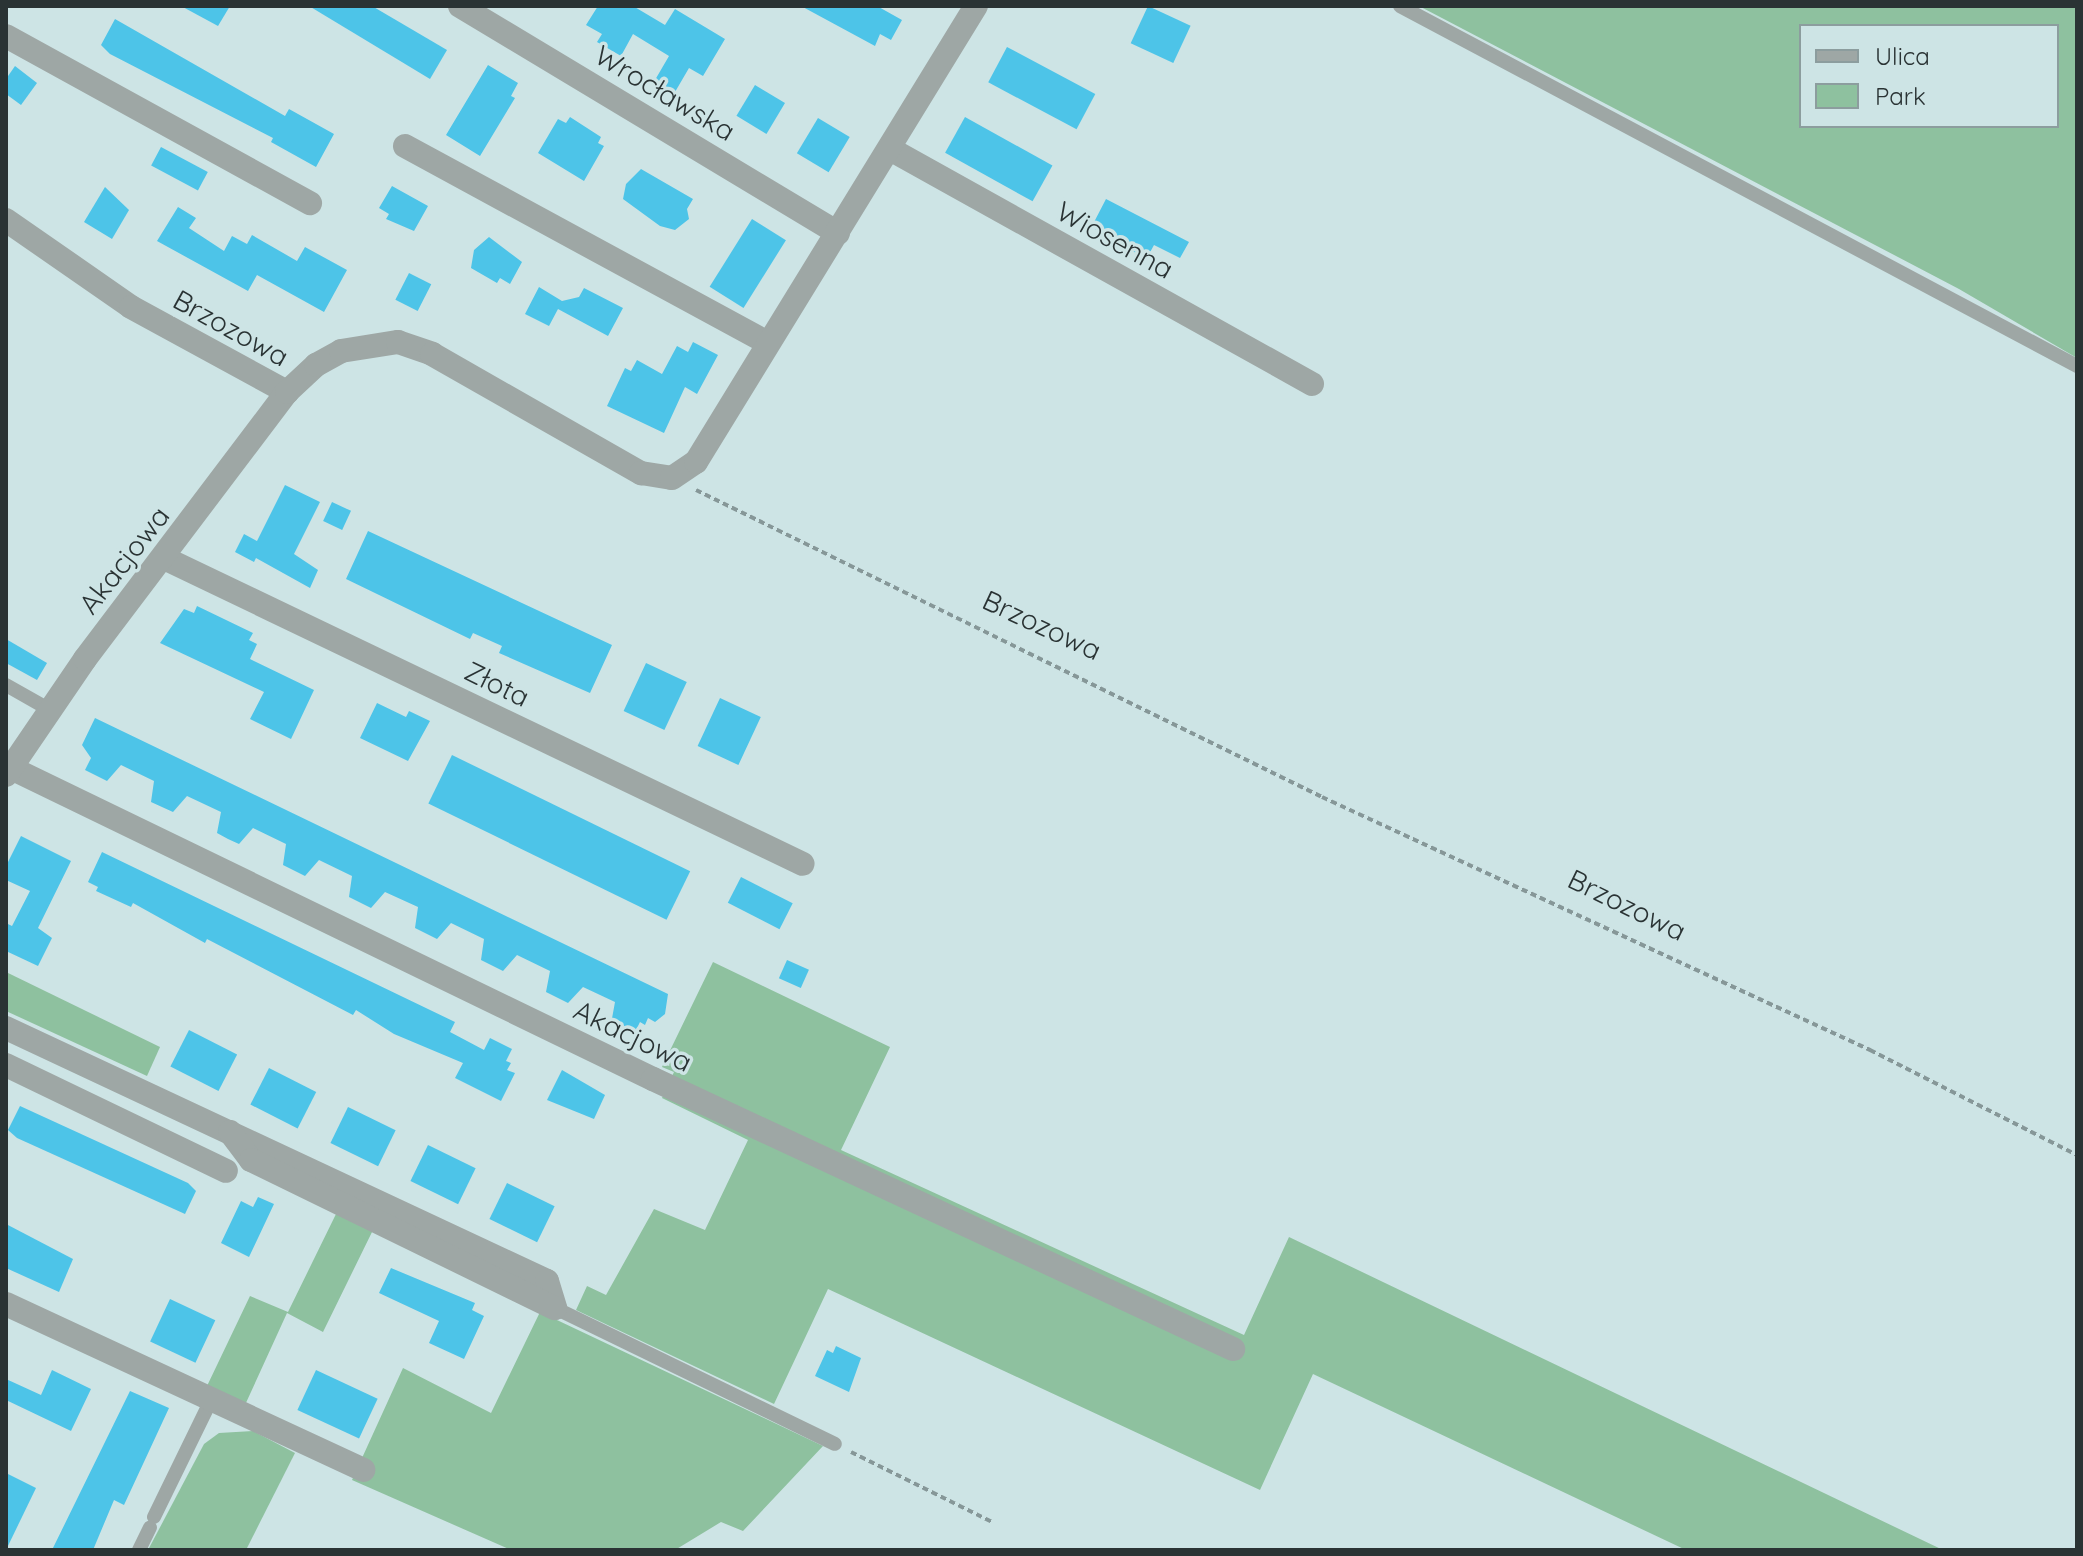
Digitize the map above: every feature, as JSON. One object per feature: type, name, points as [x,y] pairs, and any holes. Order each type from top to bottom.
[{"type":"street","name":"Wrocławska","points":[[460,6],[838,233]]},
{"type":"street","points":[[672,478],[696,462],[890,149],[969,8]]},
{"type":"street","points":[[6,36],[310,203]]},
{"type":"street","points":[[405,146],[768,343]]},
{"type":"street","name":"Wiosenna","points":[[890,149],[1312,384]]},
{"type":"street","name":"Brzozowa","points":[[6,220],[131,307],[287,392],[316,365],[341,351],[398,342],[432,354],[641,473],[672,478]]},
{"type":"street","name":"Akacjowa","points":[[287,392],[50,710],[9,771],[639,1072],[1233,1349]]},
{"type":"street","name":"Złota","points":[[164,558],[803,864]]},
{"type":"street","points":[[6,1028],[547,1281],[555,1308]]},
{"type":"street","points":[[6,1065],[226,1171]]},
{"type":"street","points":[[6,1304],[363,1470]]},
{"type":"lane","points":[[1400,6],[2077,366]]},
{"type":"lane","points":[[6,685],[50,710]]},
{"type":"lane","points":[[555,1308],[835,1444]]},
{"type":"lane","points":[[139,1550],[212,1398]]},
{"type":"path","name":"Brzozowa","points":[[672,478],[1322,797],[1870,1050],[2077,1155]]},
{"type":"path","points":[[835,1444],[992,1522]]},
{"type":"green space","points":[[1419,6],[2077,6],[2077,358],[1959,289]]},
{"type":"green space","points":[[713,962],[890,1047],[841,1150],[1244,1335],[1289,1237],[1943,1550],[1686,1550],[1313,1374],[1260,1490],[828,1289],[774,1404],[576,1310],[587,1286],[606,1295],[654,1209],[705,1230],[748,1140],[662,1098],[674,1072],[662,1067]]},
{"type":"green space","points":[[6,972],[160,1047],[147,1076],[6,1011]]},
{"type":"green space","points":[[336,1214],[373,1230],[323,1332],[287,1313],[245,1405],[207,1386],[250,1296],[288,1312]]},
{"type":"green space","points":[[540,1312],[823,1446],[743,1531],[721,1522],[675,1550],[511,1550],[352,1480],[403,1368],[491,1413]]},
{"type":"green space","points":[[253,1431],[295,1453],[246,1550],[148,1550],[204,1444],[219,1433]]},
{"type":"building","points":[[181,6],[230,6],[218,26]]},
{"type":"building","points":[[309,6],[372,6],[447,50],[430,79]]},
{"type":"building","points":[[598,6],[633,6],[665,25],[675,9],[725,39],[703,76],[689,68],[675,92],[655,80],[669,56],[633,34],[621,56],[597,42],[602,34],[586,25]]},
{"type":"building","points":[[801,6],[877,6],[902,20],[891,40],[880,34],[875,46]]},
{"type":"building","points":[[1148,6],[1191,26],[1173,63],[1131,43]]},
{"type":"building","points":[[115,19],[285,116],[289,109],[334,134],[316,167],[271,142],[273,138],[110,54],[101,45]]},
{"type":"building","points":[[1007,47],[1095,94],[1077,129],[988,82]]},
{"type":"building","points":[[488,65],[518,83],[511,96],[515,98],[480,156],[446,135]]},
{"type":"building","points":[[15,66],[37,83],[21,105],[6,94],[6,79]]},
{"type":"building","points":[[755,85],[785,103],[766,134],[736,116]]},
{"type":"building","points":[[570,117],[601,137],[598,143],[604,146],[584,181],[538,153],[558,119],[566,123]]},
{"type":"building","points":[[965,117],[1052,165],[1033,201],[945,153]]},
{"type":"building","points":[[818,118],[850,137],[829,172],[797,153]]},
{"type":"building","points":[[161,147],[208,172],[198,190],[151,166]]},
{"type":"building","points":[[641,169],[693,199],[687,209],[689,219],[675,230],[660,226],[623,199],[626,184]]},
{"type":"building","points":[[392,186],[428,206],[414,231],[386,219],[389,214],[379,208]]},
{"type":"building","points":[[105,187],[129,210],[112,239],[84,222]]},
{"type":"building","points":[[1106,199],[1189,242],[1180,258],[1154,245],[1148,256],[1138,254],[1100,234],[1092,226]]},
{"type":"building","points":[[178,207],[196,218],[189,228],[224,251],[232,236],[247,244],[252,235],[297,261],[305,247],[347,270],[324,312],[257,275],[248,291],[157,241]]},
{"type":"building","points":[[752,219],[786,240],[744,308],[710,287]]},
{"type":"building","points":[[489,237],[522,262],[510,284],[500,278],[497,283],[471,268],[474,250]]},
{"type":"building","points":[[409,273],[431,284],[418,311],[395,300]]},
{"type":"building","points":[[539,287],[562,301],[579,297],[584,288],[623,308],[608,336],[558,309],[549,326],[525,314]]},
{"type":"building","points":[[693,342],[718,355],[697,394],[685,387],[664,433],[607,406],[625,368],[631,371],[637,360],[662,374],[677,346],[688,352]]},
{"type":"building","points":[[285,485],[320,502],[294,554],[318,570],[310,588],[256,558],[254,562],[235,552],[244,534],[257,541]]},
{"type":"building","points":[[332,502],[351,511],[342,530],[323,521]]},
{"type":"building","points":[[368,531],[612,645],[590,693],[499,653],[502,646],[473,633],[470,639],[346,579]]},
{"type":"building","points":[[197,606],[253,633],[249,640],[257,644],[250,659],[314,690],[291,739],[250,719],[264,692],[160,643],[184,609],[194,613]]},
{"type":"building","points":[[6,639],[47,663],[37,680],[6,663]]},
{"type":"building","points":[[646,663],[687,682],[664,730],[624,711]]},
{"type":"building","points":[[720,698],[761,717],[738,765],[698,746]]},
{"type":"building","points":[[377,703],[406,717],[409,711],[430,721],[408,761],[360,738]]},
{"type":"building","points":[[95,718],[668,994],[665,1014],[655,1022],[648,1018],[645,1025],[640,1022],[634,1034],[611,1024],[615,1002],[583,987],[568,1003],[546,992],[550,971],[517,955],[503,971],[481,960],[484,939],[451,923],[437,939],[415,928],[418,907],[385,892],[371,908],[349,897],[352,876],[319,860],[305,876],[283,865],[286,844],[253,828],[239,844],[228,839],[217,833],[221,812],[187,796],[173,812],[151,802],[154,781],[121,765],[107,781],[85,770],[91,758],[82,745]]},
{"type":"building","points":[[452,755],[690,871],[667,920],[428,804]]},
{"type":"building","points":[[21,836],[71,861],[38,928],[52,938],[38,966],[6,951],[6,923],[12,926],[30,891],[6,880],[6,866]]},
{"type":"building","points":[[102,852],[455,1022],[450,1032],[484,1050],[490,1038],[512,1049],[506,1061],[511,1063],[507,1070],[515,1073],[501,1101],[455,1078],[463,1063],[394,1034],[356,1010],[353,1015],[207,939],[205,943],[133,903],[131,907],[96,891],[98,887],[88,882]]},
{"type":"building","points":[[741,877],[793,903],[780,929],[728,903]]},
{"type":"building","points":[[787,960],[809,970],[801,988],[779,978]]},
{"type":"building","points":[[189,1030],[237,1055],[219,1091],[170,1067]]},
{"type":"building","points":[[269,1068],[316,1092],[298,1129],[250,1105]]},
{"type":"building","points":[[562,1070],[605,1095],[594,1119],[547,1100]]},
{"type":"building","points":[[20,1106],[188,1183],[196,1191],[185,1214],[17,1138],[8,1130]]},
{"type":"building","points":[[348,1107],[396,1130],[378,1166],[330,1143]]},
{"type":"building","points":[[428,1145],[476,1168],[458,1204],[410,1181]]},
{"type":"building","points":[[507,1183],[555,1206],[537,1242],[489,1219]]},
{"type":"building","points":[[258,1197],[274,1204],[249,1257],[221,1243],[241,1201],[253,1207]]},
{"type":"building","points":[[6,1224],[73,1259],[59,1292],[6,1268]]},
{"type":"building","points":[[391,1268],[475,1303],[472,1310],[484,1316],[464,1359],[429,1343],[439,1321],[379,1293]]},
{"type":"building","points":[[170,1299],[215,1320],[195,1363],[150,1342]]},
{"type":"building","points":[[836,1346],[861,1358],[849,1392],[815,1376],[827,1350],[833,1353]]},
{"type":"building","points":[[52,1370],[91,1389],[71,1431],[6,1400],[6,1379],[41,1395]]},
{"type":"building","points":[[316,1370],[378,1399],[359,1439],[297,1410]]},
{"type":"building","points":[[130,1391],[169,1408],[124,1505],[114,1500],[93,1550],[52,1550]]},
{"type":"building","points":[[6,1473],[36,1488],[6,1550]]}]
